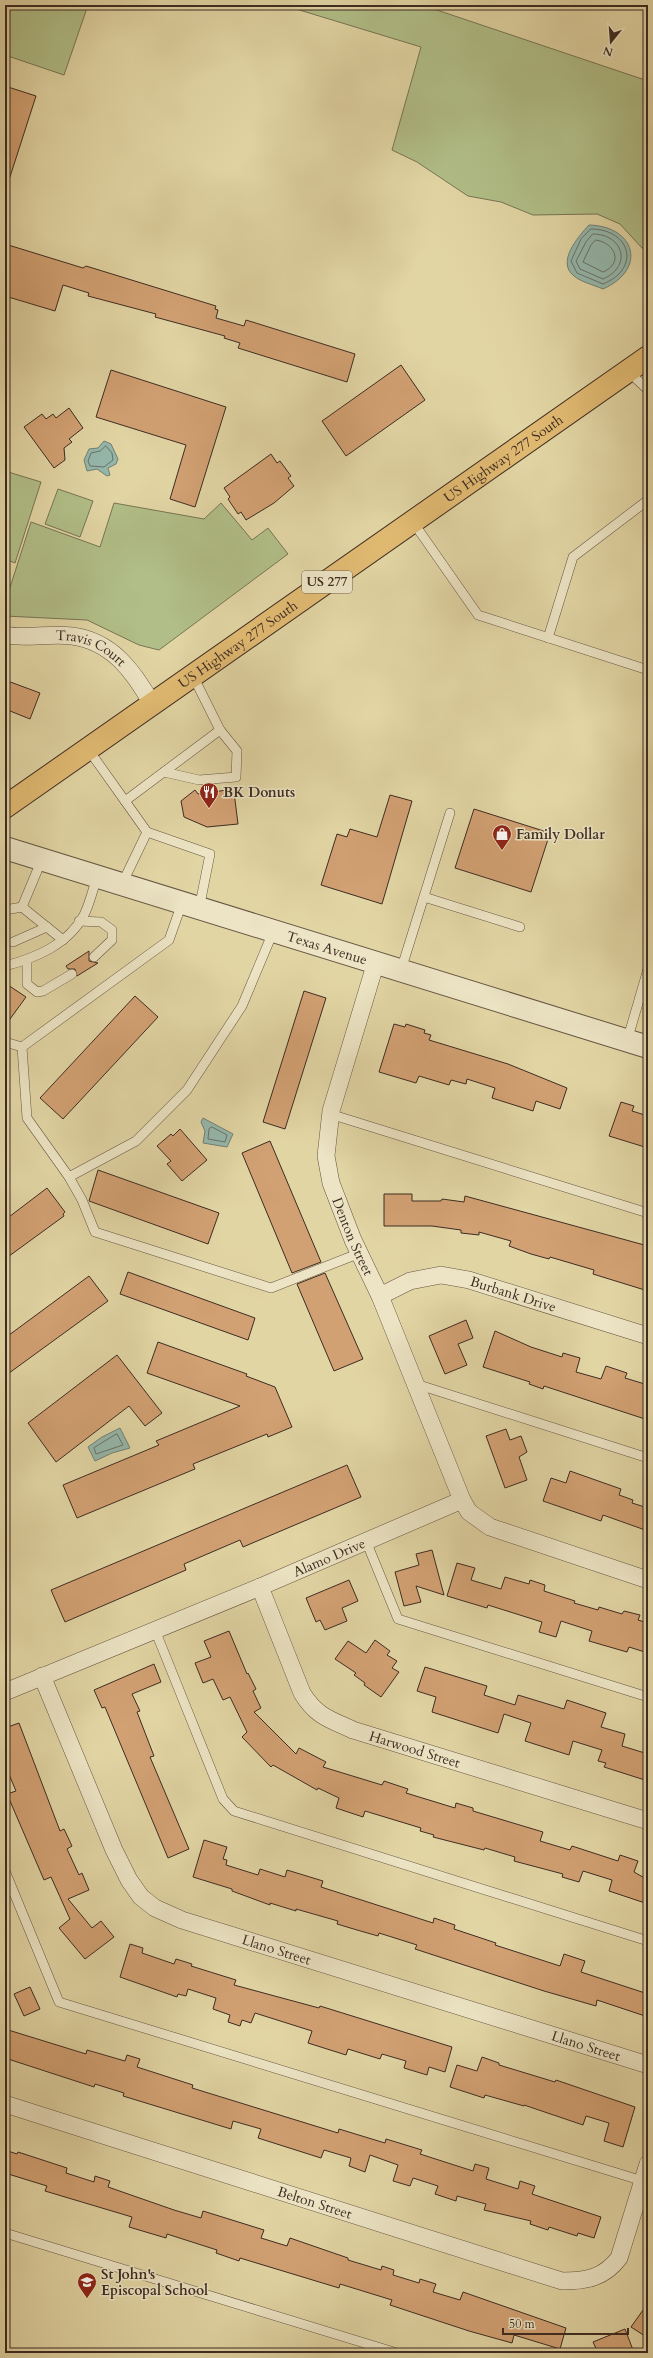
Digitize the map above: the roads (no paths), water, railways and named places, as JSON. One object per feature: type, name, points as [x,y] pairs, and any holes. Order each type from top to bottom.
[{"type":"highway","name":"US Highway 277 South","points":[[5,807],[648,357]]},
{"type":"street","name":"Travis Court","points":[[5,635],[22,638],[72,636],[101,644],[124,661],[139,680],[152,704]]},
{"type":"street","name":"Texas Avenue","points":[[5,848],[648,1047]]},
{"type":"street","name":"Denton Street","points":[[376,962],[330,1114],[326,1156],[331,1183],[360,1254],[380,1296],[462,1500]]},
{"type":"street","name":"Burbank Drive","points":[[380,1296],[410,1280],[441,1275],[469,1280],[648,1336]]},
{"type":"street","name":"Alamo Drive","points":[[5,1692],[260,1587],[462,1500]]},
{"type":"street","points":[[462,1500],[469,1512],[490,1528],[648,1580]]},
{"type":"street","name":"Harwood Street","points":[[260,1587],[302,1693],[312,1709],[328,1719],[353,1730],[648,1821]]},
{"type":"street","name":"Llano Street","points":[[42,1676],[120,1862],[141,1897],[154,1908],[182,1920],[648,2065]]},
{"type":"street","name":"Belton Street","points":[[5,2104],[562,2281],[582,2281],[596,2277],[611,2268],[619,2258],[643,2181]]},
{"type":"street","points":[[643,2181],[648,2164]]},
{"type":"lane","points":[[628,371],[648,390]]},
{"type":"lane","points":[[548,638],[573,557],[648,500]]},
{"type":"lane","points":[[413,522],[478,615],[648,670]]},
{"type":"lane","points":[[164,772],[199,780],[236,777],[237,751],[220,730],[192,676]]},
{"type":"lane","points":[[125,801],[220,730]]},
{"type":"lane","points":[[22,1047],[169,940],[190,906],[210,854],[147,832],[88,749]]},
{"type":"lane","points":[[401,970],[450,813]]},
{"type":"lane","points":[[122,884],[147,832]]},
{"type":"lane","points":[[22,907],[42,860]]},
{"type":"lane","points":[[5,966],[27,960],[60,944],[83,916],[97,877]]},
{"type":"lane","points":[[424,897],[520,927]]},
{"type":"lane","points":[[5,910],[22,907],[63,940]]},
{"type":"lane","points":[[79,921],[101,922],[112,930],[112,940],[94,957]]},
{"type":"lane","points":[[13,942],[47,927]]},
{"type":"lane","points":[[69,1177],[136,1141],[187,1090],[242,1006],[273,932]]},
{"type":"lane","points":[[27,960],[27,984],[37,992],[43,991],[72,974]]},
{"type":"lane","points":[[627,1041],[648,969]]},
{"type":"lane","points":[[5,1042],[22,1047]]},
{"type":"lane","points":[[22,1047],[27,1118],[69,1177],[82,1200],[95,1232],[271,1288],[360,1254]]},
{"type":"lane","points":[[330,1114],[648,1213]]},
{"type":"lane","points":[[416,1384],[648,1458]]},
{"type":"lane","points":[[366,1541],[398,1619],[648,1697]]},
{"type":"lane","points":[[155,1630],[223,1799],[234,1811],[648,1941]]},
{"type":"lane","points":[[5,1871],[59,2002],[643,2181]]},
{"type":"lane","points":[[5,2233],[397,2353]]},
{"type":"water","points":[[589,225],[605,227],[617,233],[626,240],[630,250],[630,260],[626,271],[617,281],[603,289],[584,282],[574,276],[569,270],[567,264],[571,250],[579,236]]},
{"type":"water","points":[[104,441],[111,444],[118,459],[116,464],[108,468],[110,475],[107,476],[97,469],[87,471],[84,460],[89,449],[98,448]]},
{"type":"water","points":[[203,1118],[233,1134],[227,1147],[203,1143],[205,1131],[201,1122]]},
{"type":"water","points":[[120,1428],[130,1448],[112,1453],[95,1461],[88,1447],[102,1437]]},
{"type":"place","name":"BK Donuts","points":[[209,809]]},
{"type":"place","name":"Family Dollar","points":[[502,851]]},
{"type":"place","name":"St John's Episcopal School","points":[[87,2299]]}]
